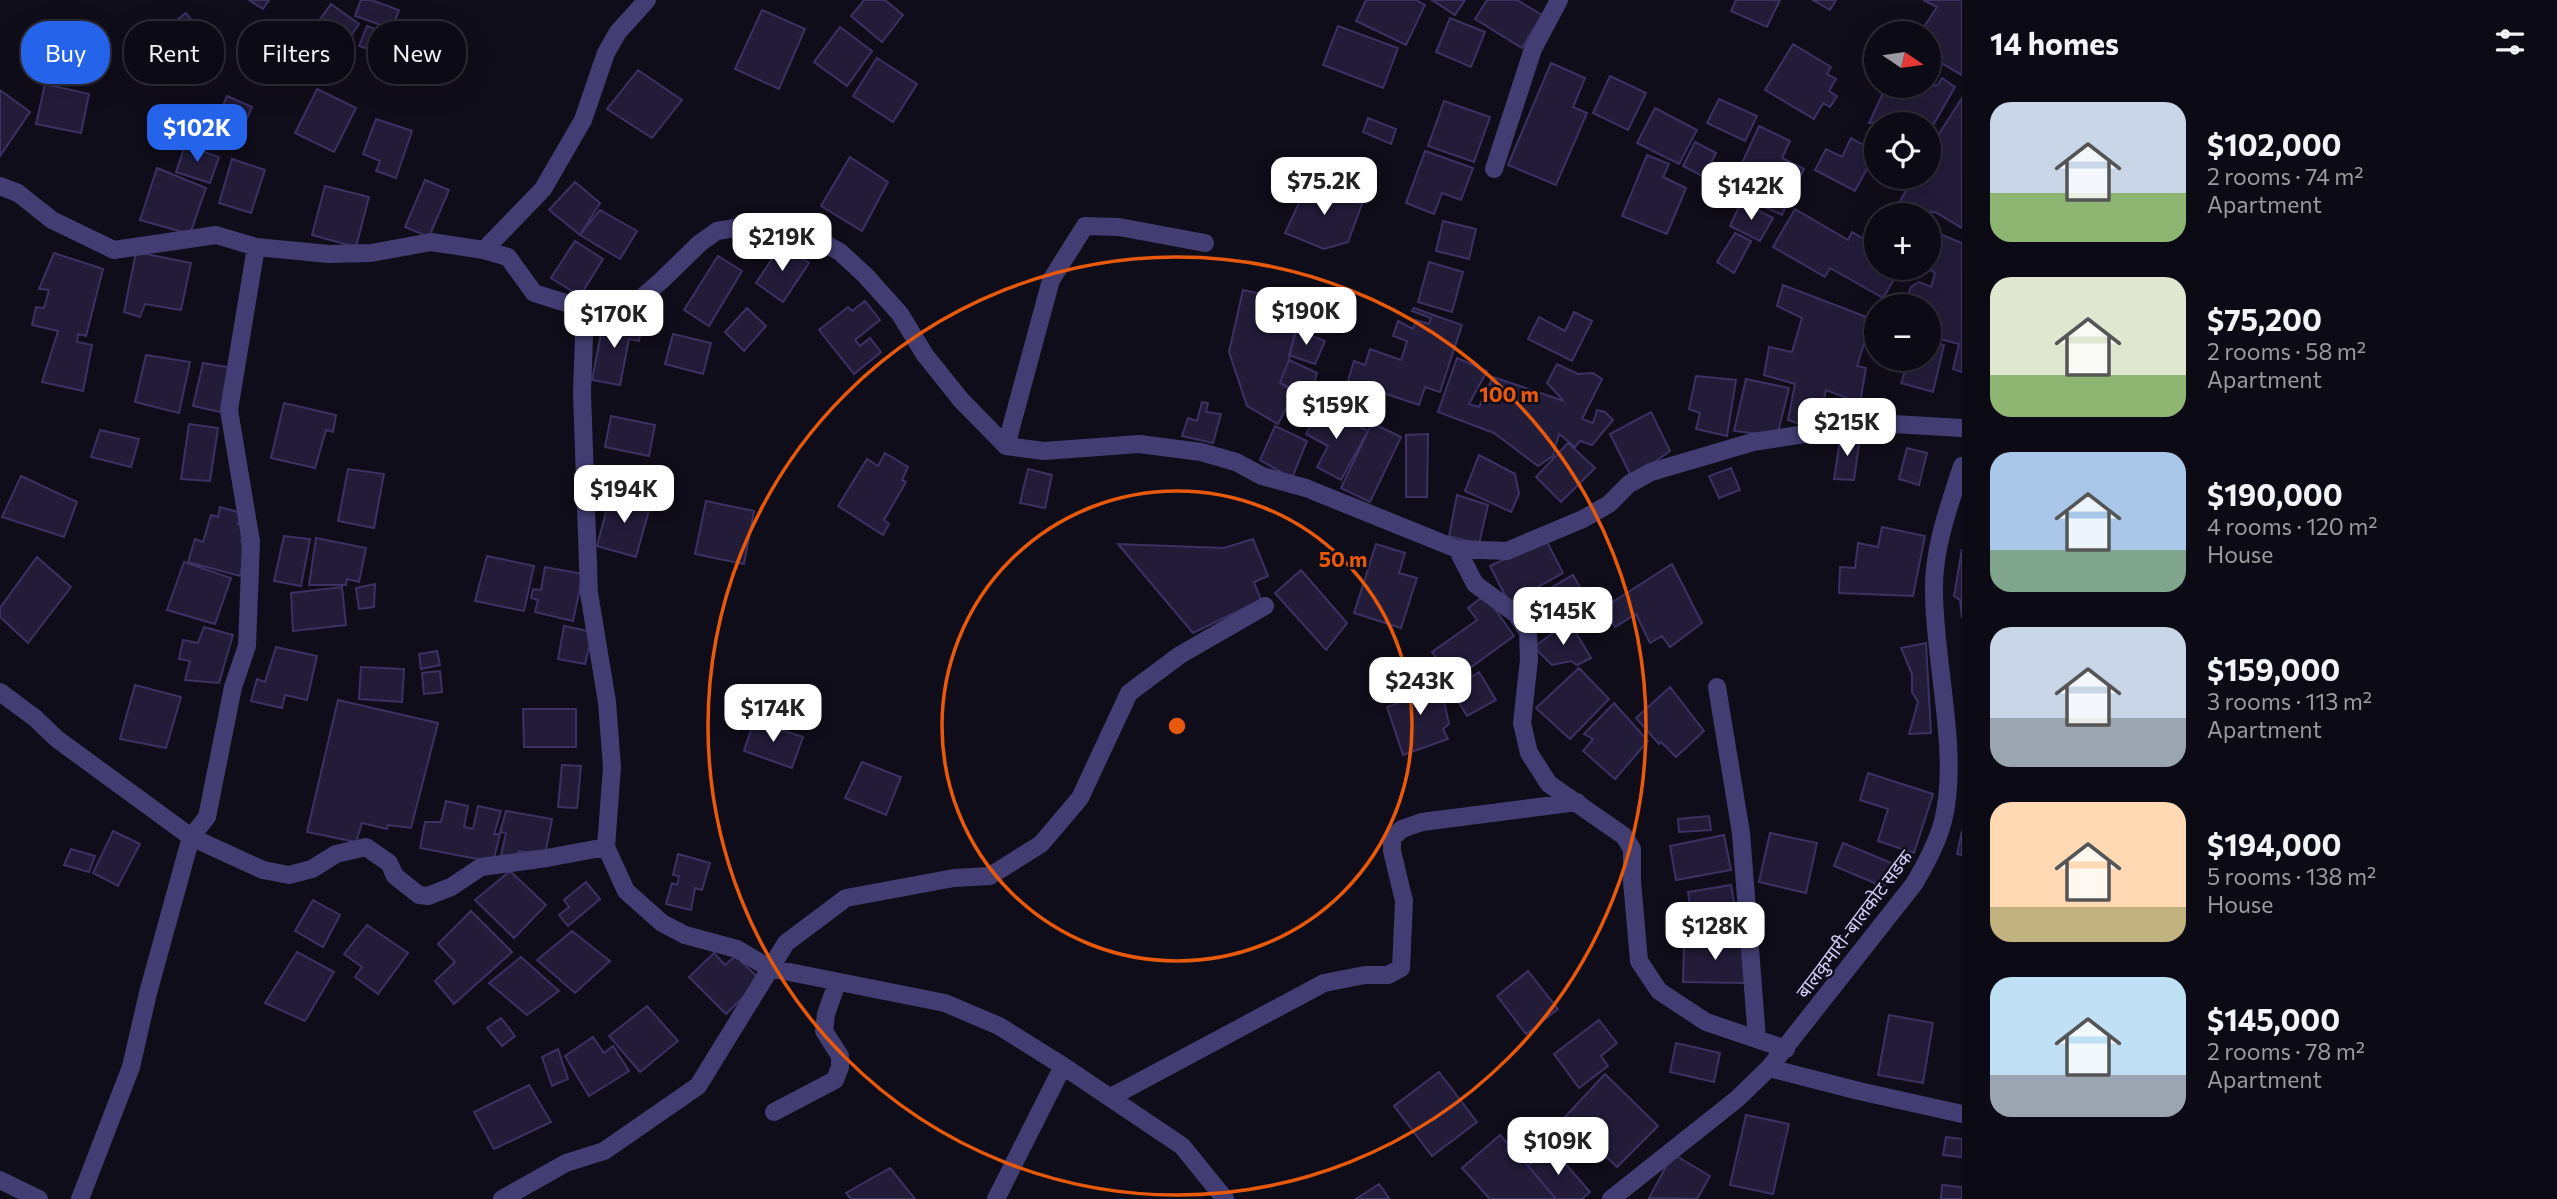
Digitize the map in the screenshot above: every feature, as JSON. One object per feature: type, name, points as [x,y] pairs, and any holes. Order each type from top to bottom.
[{"type":"street","points":[[484,250],[543,189],[583,120],[606,53],[618,32],[647,0]]},
{"type":"street","points":[[1494,169],[1533,49],[1559,0]]},
{"type":"street","points":[[0,186],[18,193],[52,220],[114,250],[216,234],[256,247],[343,254],[371,253],[431,242],[484,250],[508,257],[534,293],[585,309],[620,309],[639,300],[700,243],[717,231],[747,226],[813,237],[840,251],[866,276],[900,314],[925,355],[961,400],[1006,446],[1044,451],[1139,444],[1201,452],[1236,462],[1262,476],[1306,488],[1457,549],[1507,551],[1592,514],[1609,504],[1629,484],[1651,472],[1753,442],[1831,430],[1859,422],[1962,428]]},
{"type":"street","points":[[1006,446],[1051,280],[1085,226],[1119,227],[1205,243]]},
{"type":"street","points":[[80,1199],[131,1067],[148,993],[191,837],[207,817],[233,687],[247,646],[251,542],[229,410],[256,247]]},
{"type":"street","points":[[585,309],[582,393],[589,593],[607,702],[612,767],[606,847],[626,891],[662,923],[685,935],[737,949],[769,968],[945,1003],[999,1026],[1182,1146],[1225,1199]]},
{"type":"street","name":"बालकुमारी-बालकोट सडक","points":[[1611,1199],[1737,1099],[1769,1068],[1914,884],[1932,854],[1943,821],[1948,792],[1948,759],[1934,590],[1937,555],[1962,466]]},
{"type":"street","points":[[1457,549],[1475,584],[1516,614],[1528,632],[1529,660],[1522,723],[1529,753],[1549,784],[1624,836],[1632,849],[1639,961],[1659,991],[1706,1022],[1786,1049]]},
{"type":"street","points":[[502,1199],[566,1163],[604,1151],[698,1086],[786,943],[846,898],[954,878],[990,876],[1041,844],[1080,798],[1129,693],[1180,655],[1265,606]]},
{"type":"street","points":[[1717,687],[1741,833],[1757,1039]]},
{"type":"street","points":[[0,692],[35,718],[57,739],[191,837],[263,870],[289,875],[312,869],[336,854],[366,847],[389,863],[395,876],[419,895],[428,896],[451,887],[481,867],[606,847]]},
{"type":"street","points":[[1111,1097],[1324,983],[1365,975],[1388,975],[1401,968],[1404,901],[1392,851],[1392,838],[1402,829],[1422,822],[1577,802]]},
{"type":"street","points":[[774,1112],[835,1080],[840,1068],[840,1056],[824,1031],[826,1014],[837,983]]},
{"type":"street","points":[[996,1199],[1063,1066]]},
{"type":"street","points":[[1769,1068],[1962,1114]]},
{"type":"street","points":[[0,1180],[39,1199]]},
{"type":"building","points":[[249,0],[269,0],[263,9]]},
{"type":"building","points":[[361,0],[371,0],[399,10],[395,21],[369,21],[355,16]]},
{"type":"building","points":[[864,0],[885,0],[903,15],[882,42],[851,16]]},
{"type":"building","points":[[1366,0],[1416,0],[1425,5],[1406,45],[1356,21]]},
{"type":"building","points":[[1432,0],[1465,0],[1455,15]]},
{"type":"building","points":[[1487,0],[1517,0],[1542,15],[1522,48],[1475,19]]},
{"type":"building","points":[[1736,0],[1780,0],[1767,27],[1731,11]]},
{"type":"building","points":[[1813,0],[1836,0],[1830,10]]},
{"type":"building","points":[[1923,0],[1962,0],[1962,75],[1941,63],[1941,21],[1928,21],[1937,7]]},
{"type":"building","points":[[331,4],[359,24],[354,31],[354,21],[319,21]]},
{"type":"building","points":[[762,10],[805,29],[779,89],[735,69]]},
{"type":"building","points":[[186,13],[192,21],[176,21]]},
{"type":"building","points":[[1450,18],[1485,32],[1471,67],[1436,52]]},
{"type":"building","points":[[367,26],[368,26],[368,49],[359,46]]},
{"type":"building","points":[[1338,26],[1398,48],[1383,88],[1323,65]]},
{"type":"building","points":[[840,27],[872,51],[847,86],[814,62]]},
{"type":"building","points":[[1793,44],[1831,67],[1827,74],[1836,79],[1829,91],[1837,96],[1830,107],[1823,103],[1814,119],[1765,90]]},
{"type":"building","points":[[877,58],[917,84],[893,122],[853,96]]},
{"type":"building","points":[[1551,63],[1585,78],[1573,107],[1587,113],[1556,185],[1508,165]]},
{"type":"building","points":[[638,70],[682,100],[652,138],[607,109]]},
{"type":"building","points":[[1610,76],[1646,93],[1628,130],[1593,113]]},
{"type":"building","points":[[1941,80],[1955,87],[1941,112],[1874,112],[1881,98],[1941,98]]},
{"type":"building","points":[[45,84],[89,94],[81,133],[36,124]]},
{"type":"building","points":[[317,89],[356,108],[334,152],[295,133]]},
{"type":"building","points":[[0,90],[30,112],[0,156]]},
{"type":"building","points":[[227,96],[252,107],[238,139],[213,128]]},
{"type":"building","points":[[1962,98],[1962,228],[1941,216],[1941,203],[1900,201],[1907,189],[1941,189],[1941,131]]},
{"type":"building","points":[[1719,99],[1757,116],[1745,141],[1707,123]]},
{"type":"building","points":[[1444,101],[1490,117],[1474,162],[1428,146]]},
{"type":"building","points":[[1655,108],[1697,130],[1679,164],[1637,143]]},
{"type":"building","points":[[1368,118],[1396,129],[1391,144],[1363,132]]},
{"type":"building","points":[[376,119],[412,131],[396,178],[376,171],[380,161],[363,154]]},
{"type":"building","points":[[1759,126],[1790,141],[1782,158],[1804,169],[1782,215],[1756,203],[1764,185],[1738,172]]},
{"type":"building","points":[[1851,138],[1864,145],[1864,174],[1855,191],[1815,170],[1826,149],[1842,157]]},
{"type":"building","points":[[1695,142],[1716,153],[1704,177],[1683,166]]},
{"type":"building","points":[[185,145],[219,157],[210,183],[176,172]]},
{"type":"building","points":[[1425,151],[1473,168],[1461,200],[1442,193],[1434,214],[1406,203]]},
{"type":"building","points":[[1647,155],[1669,164],[1663,177],[1686,188],[1667,234],[1622,216]]},
{"type":"building","points":[[850,157],[888,182],[862,231],[821,206]]},
{"type":"building","points":[[232,159],[265,170],[251,213],[219,203]]},
{"type":"building","points":[[157,168],[206,188],[190,234],[140,220]]},
{"type":"building","points":[[1310,179],[1362,204],[1348,242],[1324,249],[1285,233]]},
{"type":"building","points":[[425,180],[449,190],[429,237],[405,227]]},
{"type":"building","points":[[575,182],[600,203],[580,235],[549,210]]},
{"type":"building","points":[[325,186],[369,197],[356,247],[312,235]]},
{"type":"building","points":[[1741,202],[1773,218],[1760,241],[1730,226]]},
{"type":"building","points":[[1795,209],[1848,240],[1852,232],[1864,239],[1864,280],[1894,280],[1885,294],[1876,294],[1830,268],[1825,277],[1773,247]]},
{"type":"building","points":[[600,210],[637,231],[620,259],[580,235]]},
{"type":"building","points":[[1443,221],[1476,229],[1469,259],[1436,251]]},
{"type":"building","points":[[1735,233],[1751,241],[1734,273],[1717,262]]},
{"type":"building","points":[[1941,235],[1962,243],[1962,372],[1953,369],[1959,344],[1941,339],[1941,294],[1908,294],[1911,287],[1919,282],[1931,287],[1933,280],[1941,280]]},
{"type":"building","points":[[575,241],[603,259],[580,296],[551,278]]},
{"type":"building","points":[[782,244],[809,263],[783,302],[756,283]]},
{"type":"building","points":[[136,252],[191,263],[181,310],[145,304],[140,317],[124,312]]},
{"type":"building","points":[[54,253],[103,269],[86,336],[78,334],[77,342],[92,345],[83,391],[42,382],[58,331],[32,325],[36,307],[44,308],[49,290],[39,289]]},
{"type":"building","points":[[718,256],[742,271],[709,326],[684,310]]},
{"type":"building","points":[[1429,262],[1463,272],[1452,312],[1418,302]]},
{"type":"building","points":[[1783,285],[1864,316],[1864,344],[1857,366],[1864,368],[1865,371],[1860,403],[1826,390],[1817,429],[1788,420],[1795,384],[1764,375],[1769,347],[1792,352],[1802,318],[1777,306]]},
{"type":"building","points":[[1243,290],[1275,297],[1272,315],[1297,321],[1289,360],[1280,383],[1294,393],[1278,424],[1247,406],[1229,352]]},
{"type":"building","points":[[865,301],[880,320],[855,340],[860,346],[870,338],[881,352],[854,374],[819,330],[848,307],[852,311]]},
{"type":"building","points":[[1312,303],[1333,310],[1327,327],[1306,321]]},
{"type":"building","points":[[747,308],[766,326],[744,351],[725,332]]},
{"type":"building","points":[[1414,308],[1462,325],[1440,392],[1425,387],[1419,405],[1348,381],[1354,361],[1365,365],[1370,349],[1401,360],[1407,341],[1393,336],[1398,321],[1413,329],[1416,320],[1429,324],[1431,318],[1412,311]]},
{"type":"building","points":[[1340,312],[1354,317],[1349,329],[1336,324]]},
{"type":"building","points":[[1574,312],[1592,321],[1572,361],[1528,339],[1539,317],[1565,331]]},
{"type":"building","points":[[604,318],[642,325],[639,341],[629,339],[620,385],[592,380]]},
{"type":"building","points":[[1297,330],[1325,341],[1315,364],[1289,355]]},
{"type":"building","points":[[673,334],[711,343],[703,374],[665,364]]},
{"type":"building","points":[[146,355],[190,362],[179,413],[135,402]]},
{"type":"building","points":[[1457,358],[1487,371],[1469,404],[1479,407],[1493,377],[1564,401],[1547,383],[1557,364],[1578,374],[1593,373],[1602,379],[1582,419],[1593,423],[1597,410],[1605,412],[1613,420],[1592,445],[1580,441],[1575,447],[1559,434],[1553,456],[1538,466],[1494,433],[1438,412]]},
{"type":"building","points":[[1289,360],[1317,373],[1310,396],[1280,383]]},
{"type":"building","points":[[203,363],[233,368],[225,413],[193,406]]},
{"type":"building","points":[[1905,371],[1938,371],[1933,392],[1901,383]]},
{"type":"building","points":[[1696,376],[1736,380],[1727,436],[1696,429],[1700,413],[1689,409]]},
{"type":"building","points":[[1746,379],[1789,388],[1777,436],[1734,431]]},
{"type":"building","points":[[1202,402],[1208,403],[1206,412],[1221,414],[1213,443],[1182,436],[1188,418],[1197,421]]},
{"type":"building","points":[[284,403],[336,415],[333,432],[326,430],[315,468],[271,458]]},
{"type":"building","points":[[1321,405],[1368,431],[1341,480],[1317,467],[1328,446],[1306,434]]},
{"type":"building","points":[[1651,412],[1670,451],[1632,478],[1610,434]]},
{"type":"building","points":[[611,416],[655,425],[649,456],[605,447]]},
{"type":"building","points":[[1372,423],[1401,437],[1370,502],[1341,488]]},
{"type":"building","points":[[189,424],[218,428],[210,481],[181,479]]},
{"type":"building","points":[[1275,426],[1307,441],[1292,478],[1260,460]]},
{"type":"building","points":[[100,430],[139,439],[131,467],[91,457]]},
{"type":"building","points":[[1428,434],[1427,497],[1406,497],[1406,435]]},
{"type":"building","points":[[1841,434],[1860,438],[1854,480],[1834,479]]},
{"type":"building","points":[[1568,443],[1595,468],[1561,502],[1536,477]]},
{"type":"building","points":[[1907,448],[1927,453],[1919,485],[1899,479]]},
{"type":"building","points":[[885,453],[908,467],[902,480],[906,482],[884,520],[889,524],[883,535],[838,506],[867,459],[878,466]]},
{"type":"building","points":[[1479,455],[1515,474],[1519,494],[1511,512],[1465,491]]},
{"type":"building","points":[[1731,468],[1740,490],[1719,498],[1709,476]]},
{"type":"building","points":[[348,469],[384,474],[374,528],[338,521]]},
{"type":"building","points":[[1028,469],[1052,475],[1045,508],[1020,503]]},
{"type":"building","points":[[21,476],[77,502],[64,537],[2,517]]},
{"type":"building","points":[[611,493],[651,503],[636,557],[597,546]]},
{"type":"building","points":[[1457,495],[1488,505],[1479,544],[1449,536]]},
{"type":"building","points":[[706,501],[754,511],[744,564],[695,554]]},
{"type":"building","points":[[220,507],[241,513],[238,524],[245,525],[241,542],[247,545],[240,576],[188,562],[195,539],[203,542],[211,515],[218,517]]},
{"type":"building","points":[[1882,527],[1925,536],[1913,596],[1839,593],[1840,567],[1855,568],[1858,543],[1878,547]]},
{"type":"building","points":[[284,536],[310,539],[301,586],[274,581]]},
{"type":"building","points":[[316,538],[366,548],[359,582],[347,579],[346,585],[309,585]]},
{"type":"building","points":[[1253,539],[1268,576],[1254,582],[1261,600],[1193,633],[1118,544],[1224,548]]},
{"type":"building","points":[[1546,540],[1563,573],[1509,603],[1490,566]]},
{"type":"building","points":[[1376,544],[1405,553],[1399,573],[1417,578],[1401,628],[1354,613]]},
{"type":"building","points":[[1962,549],[1962,618],[1960,600],[1954,596]]},
{"type":"building","points":[[487,556],[534,566],[524,611],[475,601]]},
{"type":"building","points":[[37,557],[71,587],[28,643],[0,617],[0,608]]},
{"type":"building","points":[[184,562],[231,578],[215,624],[167,610]]},
{"type":"building","points":[[1672,564],[1702,623],[1670,647],[1662,636],[1650,643],[1636,614],[1615,627],[1605,607]]},
{"type":"building","points":[[545,567],[583,574],[573,621],[535,612],[538,600],[531,598],[533,589],[541,590]]},
{"type":"building","points":[[1301,570],[1347,623],[1326,650],[1275,593]]},
{"type":"building","points":[[1573,575],[1591,607],[1549,631],[1532,599]]},
{"type":"building","points":[[375,584],[374,607],[359,609],[356,588]]},
{"type":"building","points":[[342,587],[346,625],[293,631],[291,593]]},
{"type":"building","points":[[1485,595],[1514,636],[1452,681],[1432,652],[1477,620],[1468,608]]},
{"type":"building","points":[[1569,621],[1591,658],[1577,665],[1571,661],[1552,665],[1534,647]]},
{"type":"building","points":[[564,626],[593,632],[585,664],[558,659]]},
{"type":"building","points":[[204,627],[233,635],[219,683],[185,680],[190,661],[179,659],[183,640],[198,643]]},
{"type":"building","points":[[1926,643],[1931,733],[1909,734],[1918,702],[1912,692],[1912,674],[1901,648]]},
{"type":"building","points":[[276,647],[317,656],[307,700],[285,695],[282,708],[251,701],[257,679],[265,682]]},
{"type":"building","points":[[437,651],[440,665],[421,669],[419,654]]},
{"type":"building","points":[[361,667],[404,669],[402,702],[359,699]]},
{"type":"building","points":[[1579,668],[1609,699],[1570,739],[1536,708]]},
{"type":"building","points":[[440,671],[442,692],[424,694],[422,673]]},
{"type":"building","points":[[1479,672],[1496,700],[1467,716],[1451,689]]},
{"type":"building","points":[[1439,679],[1449,724],[1443,729],[1448,739],[1403,755],[1387,707],[1398,703],[1396,695]]},
{"type":"building","points":[[135,685],[181,697],[166,748],[120,739]]},
{"type":"building","points":[[1670,687],[1704,731],[1676,757],[1661,742],[1659,744],[1636,718]]},
{"type":"building","points":[[338,700],[438,723],[411,828],[388,825],[387,829],[362,823],[356,842],[307,832]]},
{"type":"building","points":[[1614,703],[1648,741],[1615,779],[1583,751],[1593,739],[1584,734]]},
{"type":"building","points":[[523,709],[576,709],[576,747],[524,747]]},
{"type":"building","points":[[754,721],[803,737],[792,768],[744,751]]},
{"type":"building","points":[[862,762],[901,777],[886,815],[845,798]]},
{"type":"building","points":[[562,765],[581,766],[577,808],[558,807]]},
{"type":"building","points":[[1868,773],[1933,794],[1914,853],[1878,841],[1888,809],[1860,800]]},
{"type":"building","points":[[446,801],[468,806],[464,827],[473,829],[478,806],[501,811],[494,834],[500,834],[493,862],[420,848],[425,822],[441,822]]},
{"type":"building","points":[[506,811],[552,819],[545,855],[519,851],[517,858],[501,855],[506,833],[500,832]]},
{"type":"building","points":[[1709,816],[1711,830],[1679,832],[1678,819]]},
{"type":"building","points":[[113,831],[140,844],[118,886],[93,873]]},
{"type":"building","points":[[1962,831],[1962,855],[1957,854]]},
{"type":"building","points":[[1770,833],[1817,843],[1806,893],[1759,882]]},
{"type":"building","points":[[1724,835],[1731,870],[1676,880],[1670,846]]},
{"type":"building","points":[[1843,843],[1894,864],[1884,887],[1834,866]]},
{"type":"building","points":[[71,849],[95,856],[89,872],[64,865]]},
{"type":"building","points":[[678,854],[710,863],[702,890],[695,888],[691,910],[666,904],[672,883],[677,885],[679,876],[673,875]]},
{"type":"building","points":[[510,871],[546,905],[514,938],[475,900]]},
{"type":"building","points":[[586,882],[600,899],[568,926],[559,915],[569,907],[564,900]]},
{"type":"building","points":[[1731,885],[1738,925],[1694,932],[1688,892]]},
{"type":"building","points":[[313,900],[340,915],[323,947],[295,931]]},
{"type":"building","points":[[471,911],[512,952],[454,1004],[435,981],[455,962],[438,944]]},
{"type":"building","points":[[367,925],[408,953],[378,994],[355,977],[362,967],[344,954]]},
{"type":"building","points":[[572,931],[610,961],[575,993],[537,960]]},
{"type":"building","points":[[1684,941],[1747,943],[1746,983],[1683,982]]},
{"type":"building","points":[[297,952],[334,972],[305,1021],[265,1003]]},
{"type":"building","points":[[714,953],[725,965],[735,956],[761,980],[726,1014],[689,977]]},
{"type":"building","points":[[521,957],[559,991],[527,1015],[489,983]]},
{"type":"building","points":[[1528,971],[1558,1009],[1526,1034],[1497,996]]},
{"type":"building","points":[[647,1006],[678,1041],[640,1072],[609,1036]]},
{"type":"building","points":[[1889,1015],[1933,1023],[1923,1083],[1878,1075]]},
{"type":"building","points":[[501,1018],[515,1036],[502,1046],[487,1028]]},
{"type":"building","points":[[1599,1020],[1617,1043],[1601,1056],[1608,1066],[1579,1088],[1554,1054]]},
{"type":"building","points":[[593,1037],[604,1053],[613,1046],[629,1071],[589,1096],[565,1056]]},
{"type":"building","points":[[1676,1043],[1720,1053],[1714,1082],[1670,1072]]},
{"type":"building","points":[[558,1049],[568,1079],[552,1086],[542,1057]]},
{"type":"building","points":[[1439,1072],[1477,1122],[1432,1156],[1394,1106]]},
{"type":"building","points":[[1605,1074],[1658,1126],[1617,1167],[1565,1117]]},
{"type":"building","points":[[529,1085],[551,1122],[494,1149],[474,1112]]},
{"type":"building","points":[[1746,1115],[1789,1124],[1773,1194],[1730,1185]]},
{"type":"building","points":[[1500,1135],[1556,1199],[1490,1199],[1462,1168]]},
{"type":"building","points":[[1946,1137],[1962,1139],[1962,1157],[1943,1155]]},
{"type":"building","points":[[1550,1146],[1590,1192],[1582,1199],[1556,1199],[1528,1166]]},
{"type":"building","points":[[1673,1154],[1710,1176],[1697,1199],[1649,1198]]},
{"type":"building","points":[[890,1168],[915,1199],[851,1199],[846,1193]]},
{"type":"building","points":[[1379,1184],[1389,1198],[1356,1199]]},
{"type":"building","points":[[1942,1185],[1962,1187],[1962,1199],[1941,1199]]}]
